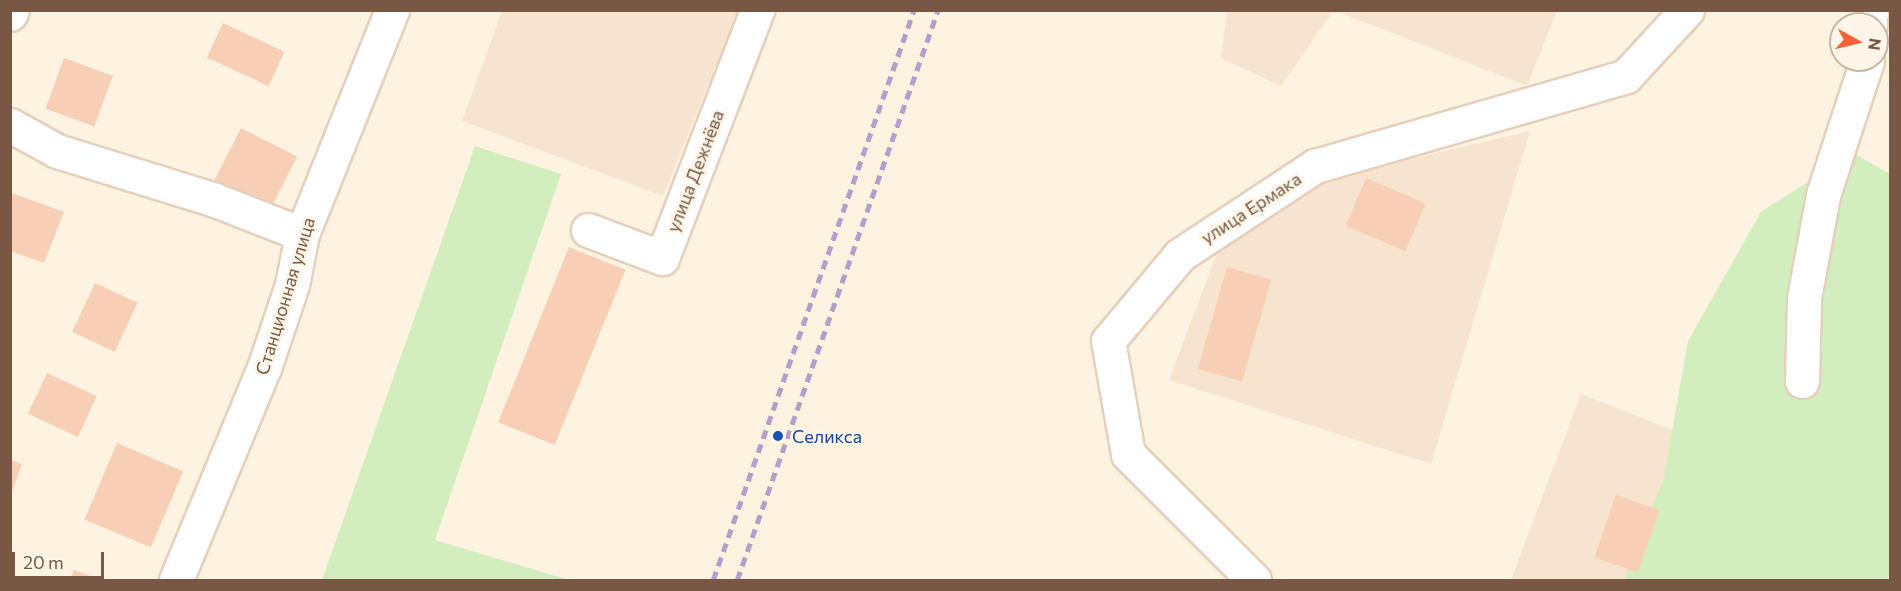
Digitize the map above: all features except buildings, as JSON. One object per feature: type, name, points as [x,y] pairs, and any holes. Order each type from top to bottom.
[{"type":"street","name":"Станционная улица","points":[[176,580],[264,368],[292,285],[302,234],[392,10]]},
{"type":"street","name":"улица Дежнёва","points":[[588,230],[662,258],[757,10]]},
{"type":"street","name":"улица Ермака","points":[[1254,580],[1128,453],[1108,341],[1180,255],[1315,166],[1626,76],[1687,10]]},
{"type":"street","points":[[1802,381],[1804,298],[1823,195],[1863,72]]},
{"type":"street","points":[[10,124],[57,151],[215,200],[302,234]]},
{"type":"shaded area","points":[[1227,10],[1333,11],[1281,86],[1221,58]]},
{"type":"shaded area","points":[[502,11],[738,11],[663,196],[462,121]]},
{"type":"shaded area","points":[[1336,11],[1557,11],[1527,86]]},
{"type":"shaded area","points":[[1530,131],[1431,464],[1169,380],[1217,253],[1323,179]]},
{"type":"shaded area","points":[[1581,394],[1699,440],[1629,580],[1511,580]]},
{"type":"green space","points":[[475,146],[561,174],[435,540],[569,580],[322,580]]},
{"type":"green space","points":[[1853,153],[1890,174],[1890,580],[1625,580],[1664,477],[1688,341],[1761,212]]},
{"type":"railway","points":[[713,580],[914,10]]},
{"type":"railway","points":[[737,580],[938,10]]},
{"type":"place","name":"Селикса","points":[[778,436]]}]
